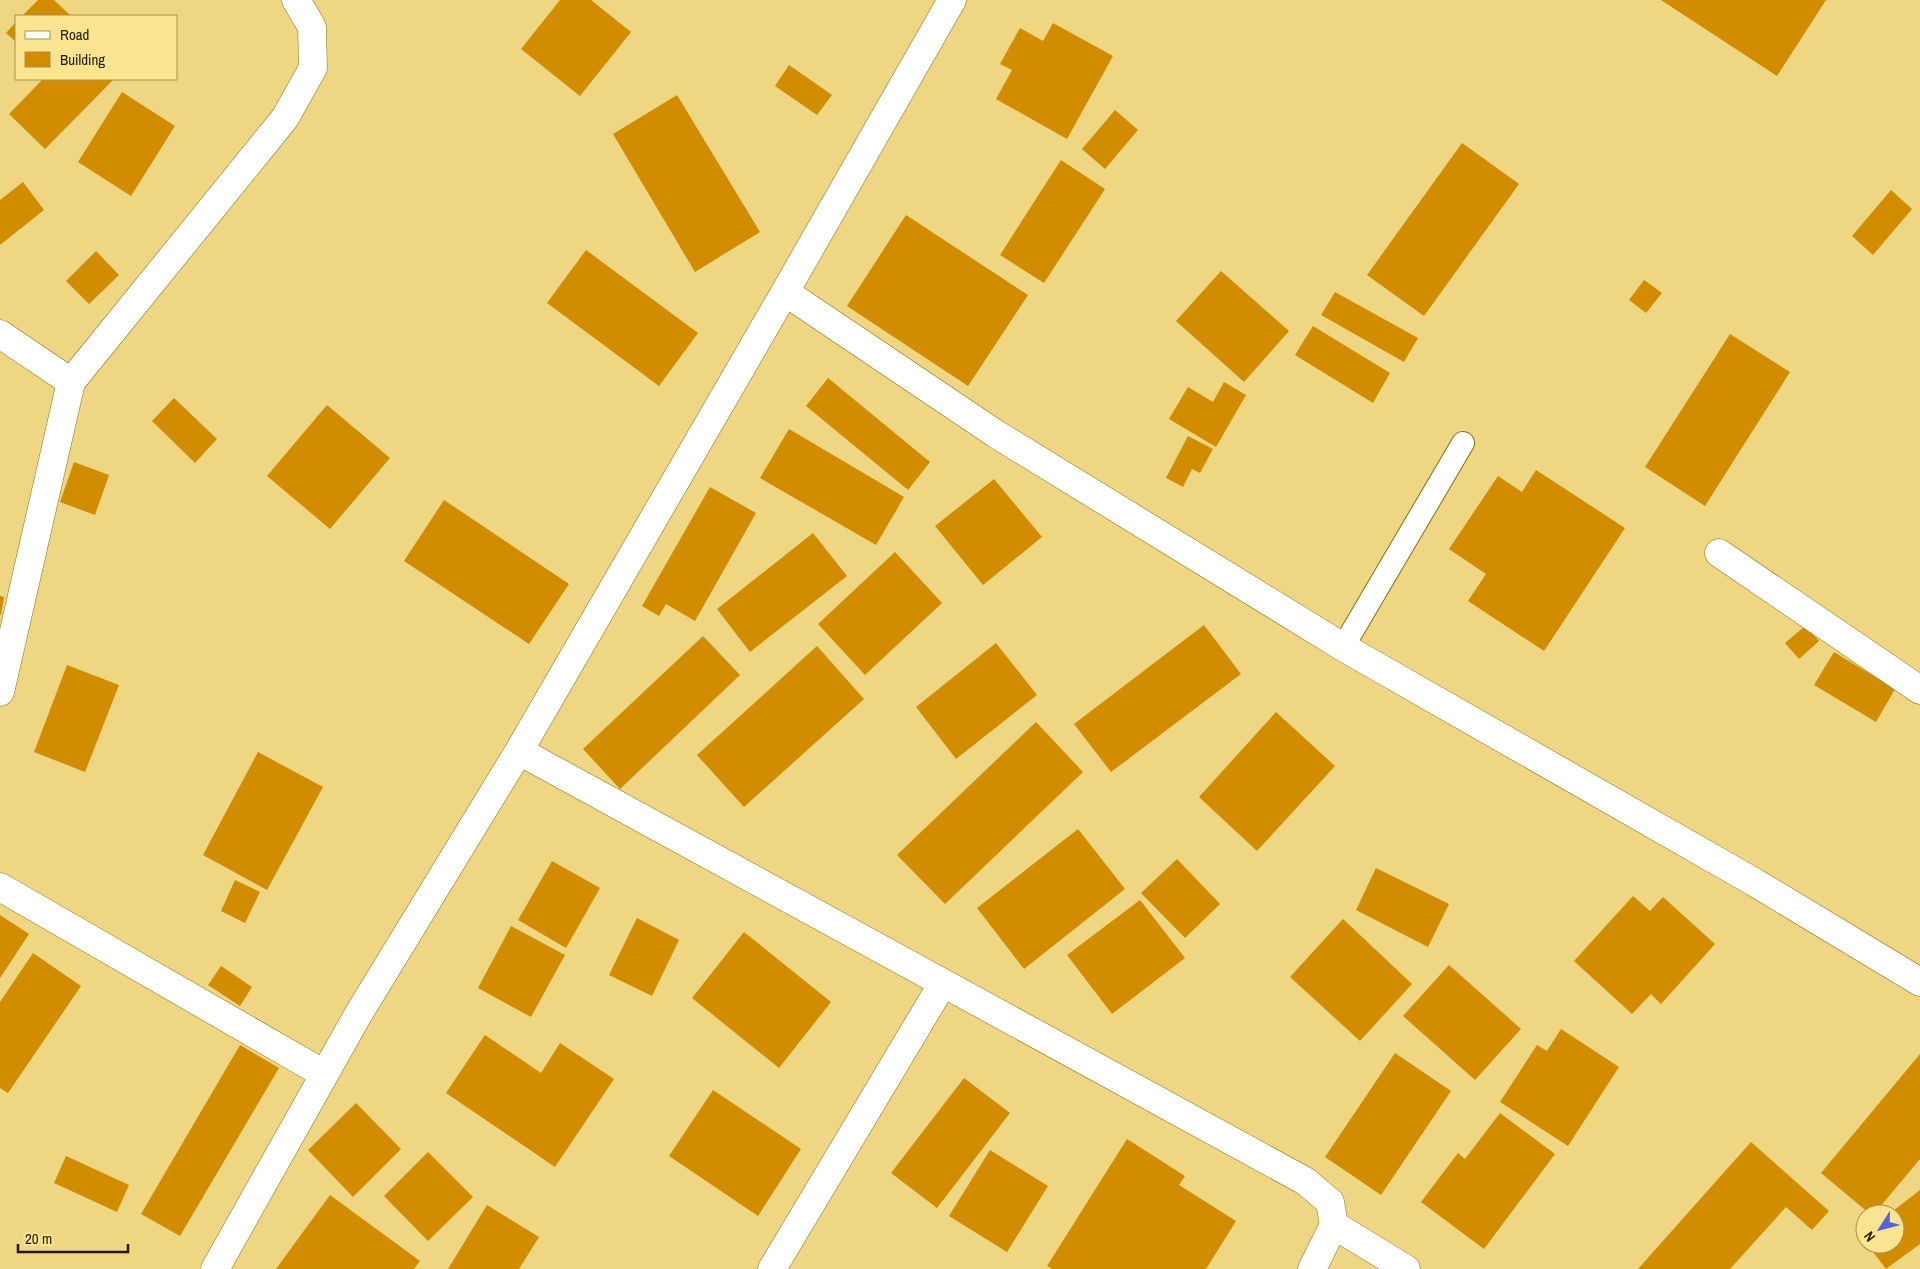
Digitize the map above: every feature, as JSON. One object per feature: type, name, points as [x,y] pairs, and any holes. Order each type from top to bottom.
[{"type":"street","points":[[0,692],[72,382],[285,118],[313,68],[312,27],[296,0]]},
{"type":"street","points":[[214,1269],[358,1013],[519,751],[952,0]]},
{"type":"street","points":[[785,292],[996,434],[1343,647],[1754,882],[1920,982]]},
{"type":"street","points":[[0,334],[72,382]]},
{"type":"street","points":[[1719,553],[1920,690]]},
{"type":"street","points":[[519,751],[1305,1181],[1330,1202],[1334,1225],[1312,1269]]},
{"type":"street","points":[[0,887],[324,1074]]},
{"type":"street","points":[[772,1269],[944,983]]},
{"type":"street","points":[[1334,1225],[1406,1269]]},
{"type":"lane","points":[[1343,647],[1464,443]]},
{"type":"building","points":[[38,0],[54,0],[70,15],[23,15]]},
{"type":"building","points":[[560,0],[591,0],[631,32],[580,96],[521,49]]},
{"type":"building","points":[[1661,0],[1826,0],[1777,76]]},
{"type":"building","points":[[15,23],[15,41],[6,33]]},
{"type":"building","points":[[1053,23],[1113,56],[1067,139],[996,99],[1012,70],[1000,64],[1020,28],[1043,41]]},
{"type":"building","points":[[789,65],[832,95],[817,115],[775,86]]},
{"type":"building","points":[[42,80],[113,80],[45,149],[9,114]]},
{"type":"building","points":[[122,92],[175,126],[131,196],[78,162]]},
{"type":"building","points":[[677,95],[760,232],[695,272],[613,134]]},
{"type":"building","points":[[1115,110],[1138,130],[1105,169],[1082,149]]},
{"type":"building","points":[[1462,143],[1519,184],[1424,316],[1367,275]]},
{"type":"building","points":[[1061,160],[1105,189],[1044,283],[1000,255]]},
{"type":"building","points":[[23,182],[44,210],[0,245],[0,200]]},
{"type":"building","points":[[1891,190],[1912,209],[1873,255],[1852,236]]},
{"type":"building","points":[[906,215],[1028,295],[968,386],[847,306]]},
{"type":"building","points":[[586,250],[698,333],[659,386],[547,303]]},
{"type":"building","points":[[96,251],[119,275],[89,304],[66,281]]},
{"type":"building","points":[[1221,271],[1289,331],[1244,382],[1176,321]]},
{"type":"building","points":[[1644,280],[1662,293],[1646,313],[1629,300]]},
{"type":"building","points":[[1335,292],[1418,338],[1404,362],[1321,315]]},
{"type":"building","points":[[1313,326],[1390,373],[1373,403],[1295,355]]},
{"type":"building","points":[[1730,334],[1790,372],[1705,506],[1645,467]]},
{"type":"building","points":[[828,378],[930,462],[908,490],[806,406]]},
{"type":"building","points":[[1224,382],[1246,395],[1216,447],[1169,419],[1188,387],[1213,402]]},
{"type":"building","points":[[174,398],[217,439],[195,463],[152,421]]},
{"type":"building","points":[[327,405],[390,458],[330,529],[267,476]]},
{"type":"building","points":[[789,429],[904,497],[876,545],[760,478]]},
{"type":"building","points":[[1188,436],[1213,449],[1200,473],[1192,469],[1183,487],[1166,478]]},
{"type":"building","points":[[74,462],[109,475],[95,515],[60,502]]},
{"type":"building","points":[[1536,470],[1625,528],[1544,651],[1468,601],[1486,574],[1449,549],[1498,476],[1522,492]]},
{"type":"building","points":[[994,479],[1042,537],[983,585],[935,526]]},
{"type":"building","points":[[710,487],[756,513],[695,621],[666,604],[659,616],[642,606]]},
{"type":"building","points":[[444,500],[569,584],[529,644],[404,561]]},
{"type":"building","points":[[813,533],[847,576],[750,652],[717,609]]},
{"type":"building","points":[[895,552],[942,603],[865,675],[818,624]]},
{"type":"building","points":[[0,596],[4,597],[1,615],[0,615]]},
{"type":"building","points":[[1204,625],[1241,674],[1111,772],[1074,724]]},
{"type":"building","points":[[1805,626],[1819,641],[1799,659],[1785,643]]},
{"type":"building","points":[[703,636],[740,675],[620,789],[583,749]]},
{"type":"building","points":[[996,643],[1037,695],[956,759],[916,707]]},
{"type":"building","points":[[817,646],[864,699],[744,807],[697,755]]},
{"type":"building","points":[[1834,652],[1895,689],[1876,722],[1814,685]]},
{"type":"building","points":[[67,665],[119,685],[85,772],[34,752]]},
{"type":"building","points":[[1276,712],[1335,766],[1257,851],[1199,797]]},
{"type":"building","points":[[1036,722],[1083,772],[945,904],[897,855]]},
{"type":"building","points":[[258,752],[323,787],[267,890],[203,855]]},
{"type":"building","points":[[1078,829],[1125,889],[1024,969],[977,908]]},
{"type":"building","points":[[1177,859],[1220,904],[1185,938],[1141,893]]},
{"type":"building","points":[[552,861],[600,888],[566,948],[518,920]]},
{"type":"building","points":[[1376,868],[1449,904],[1428,947],[1356,910]]},
{"type":"building","points":[[235,880],[260,892],[245,923],[221,911]]},
{"type":"building","points":[[1633,896],[1650,911],[1663,897],[1715,944],[1661,1004],[1651,994],[1632,1014],[1574,961]]},
{"type":"building","points":[[1140,900],[1185,958],[1112,1014],[1067,955]]},
{"type":"building","points":[[0,915],[29,934],[0,978]]},
{"type":"building","points":[[637,918],[679,940],[652,996],[609,975]]},
{"type":"building","points":[[1343,919],[1412,984],[1360,1041],[1290,977]]},
{"type":"building","points":[[511,926],[565,955],[531,1017],[478,988]]},
{"type":"building","points":[[744,932],[831,1002],[779,1068],[692,998]]},
{"type":"building","points":[[33,953],[81,986],[8,1093],[0,1088],[0,1002]]},
{"type":"building","points":[[1449,965],[1521,1029],[1475,1080],[1403,1016]]},
{"type":"building","points":[[221,966],[252,987],[240,1006],[208,985]]},
{"type":"building","points":[[1561,1029],[1619,1067],[1568,1146],[1500,1102],[1537,1045],[1547,1051]]},
{"type":"building","points":[[485,1035],[541,1073],[560,1043],[614,1079],[555,1167],[446,1093]]},
{"type":"building","points":[[240,1045],[279,1068],[180,1236],[141,1214]]},
{"type":"building","points":[[1395,1053],[1451,1091],[1381,1195],[1325,1157]]},
{"type":"building","points":[[1920,1054],[1920,1159],[1882,1204],[1858,1204],[1821,1173]]},
{"type":"building","points":[[964,1078],[1010,1113],[937,1208],[891,1173]]},
{"type":"building","points":[[713,1090],[801,1149],[758,1216],[669,1156]]},
{"type":"building","points":[[356,1103],[401,1149],[353,1197],[308,1150]]},
{"type":"building","points":[[1500,1113],[1555,1154],[1484,1249],[1421,1202],[1458,1153],[1465,1159]]},
{"type":"building","points":[[1127,1139],[1185,1176],[1179,1185],[1236,1221],[1206,1269],[1052,1269],[1047,1266]]},
{"type":"building","points":[[1751,1142],[1829,1211],[1812,1230],[1786,1207],[1730,1269],[1638,1269]]},
{"type":"building","points":[[990,1150],[1048,1186],[1007,1252],[949,1216]]},
{"type":"building","points":[[428,1152],[473,1197],[428,1241],[384,1196]]},
{"type":"building","points":[[66,1156],[129,1185],[117,1212],[54,1183]]},
{"type":"building","points":[[1920,1190],[1920,1244],[1886,1269],[1875,1254],[1905,1254],[1905,1204],[1902,1204]]},
{"type":"building","points":[[330,1195],[420,1261],[414,1269],[276,1269]]},
{"type":"building","points":[[487,1205],[539,1237],[519,1269],[448,1269]]}]
